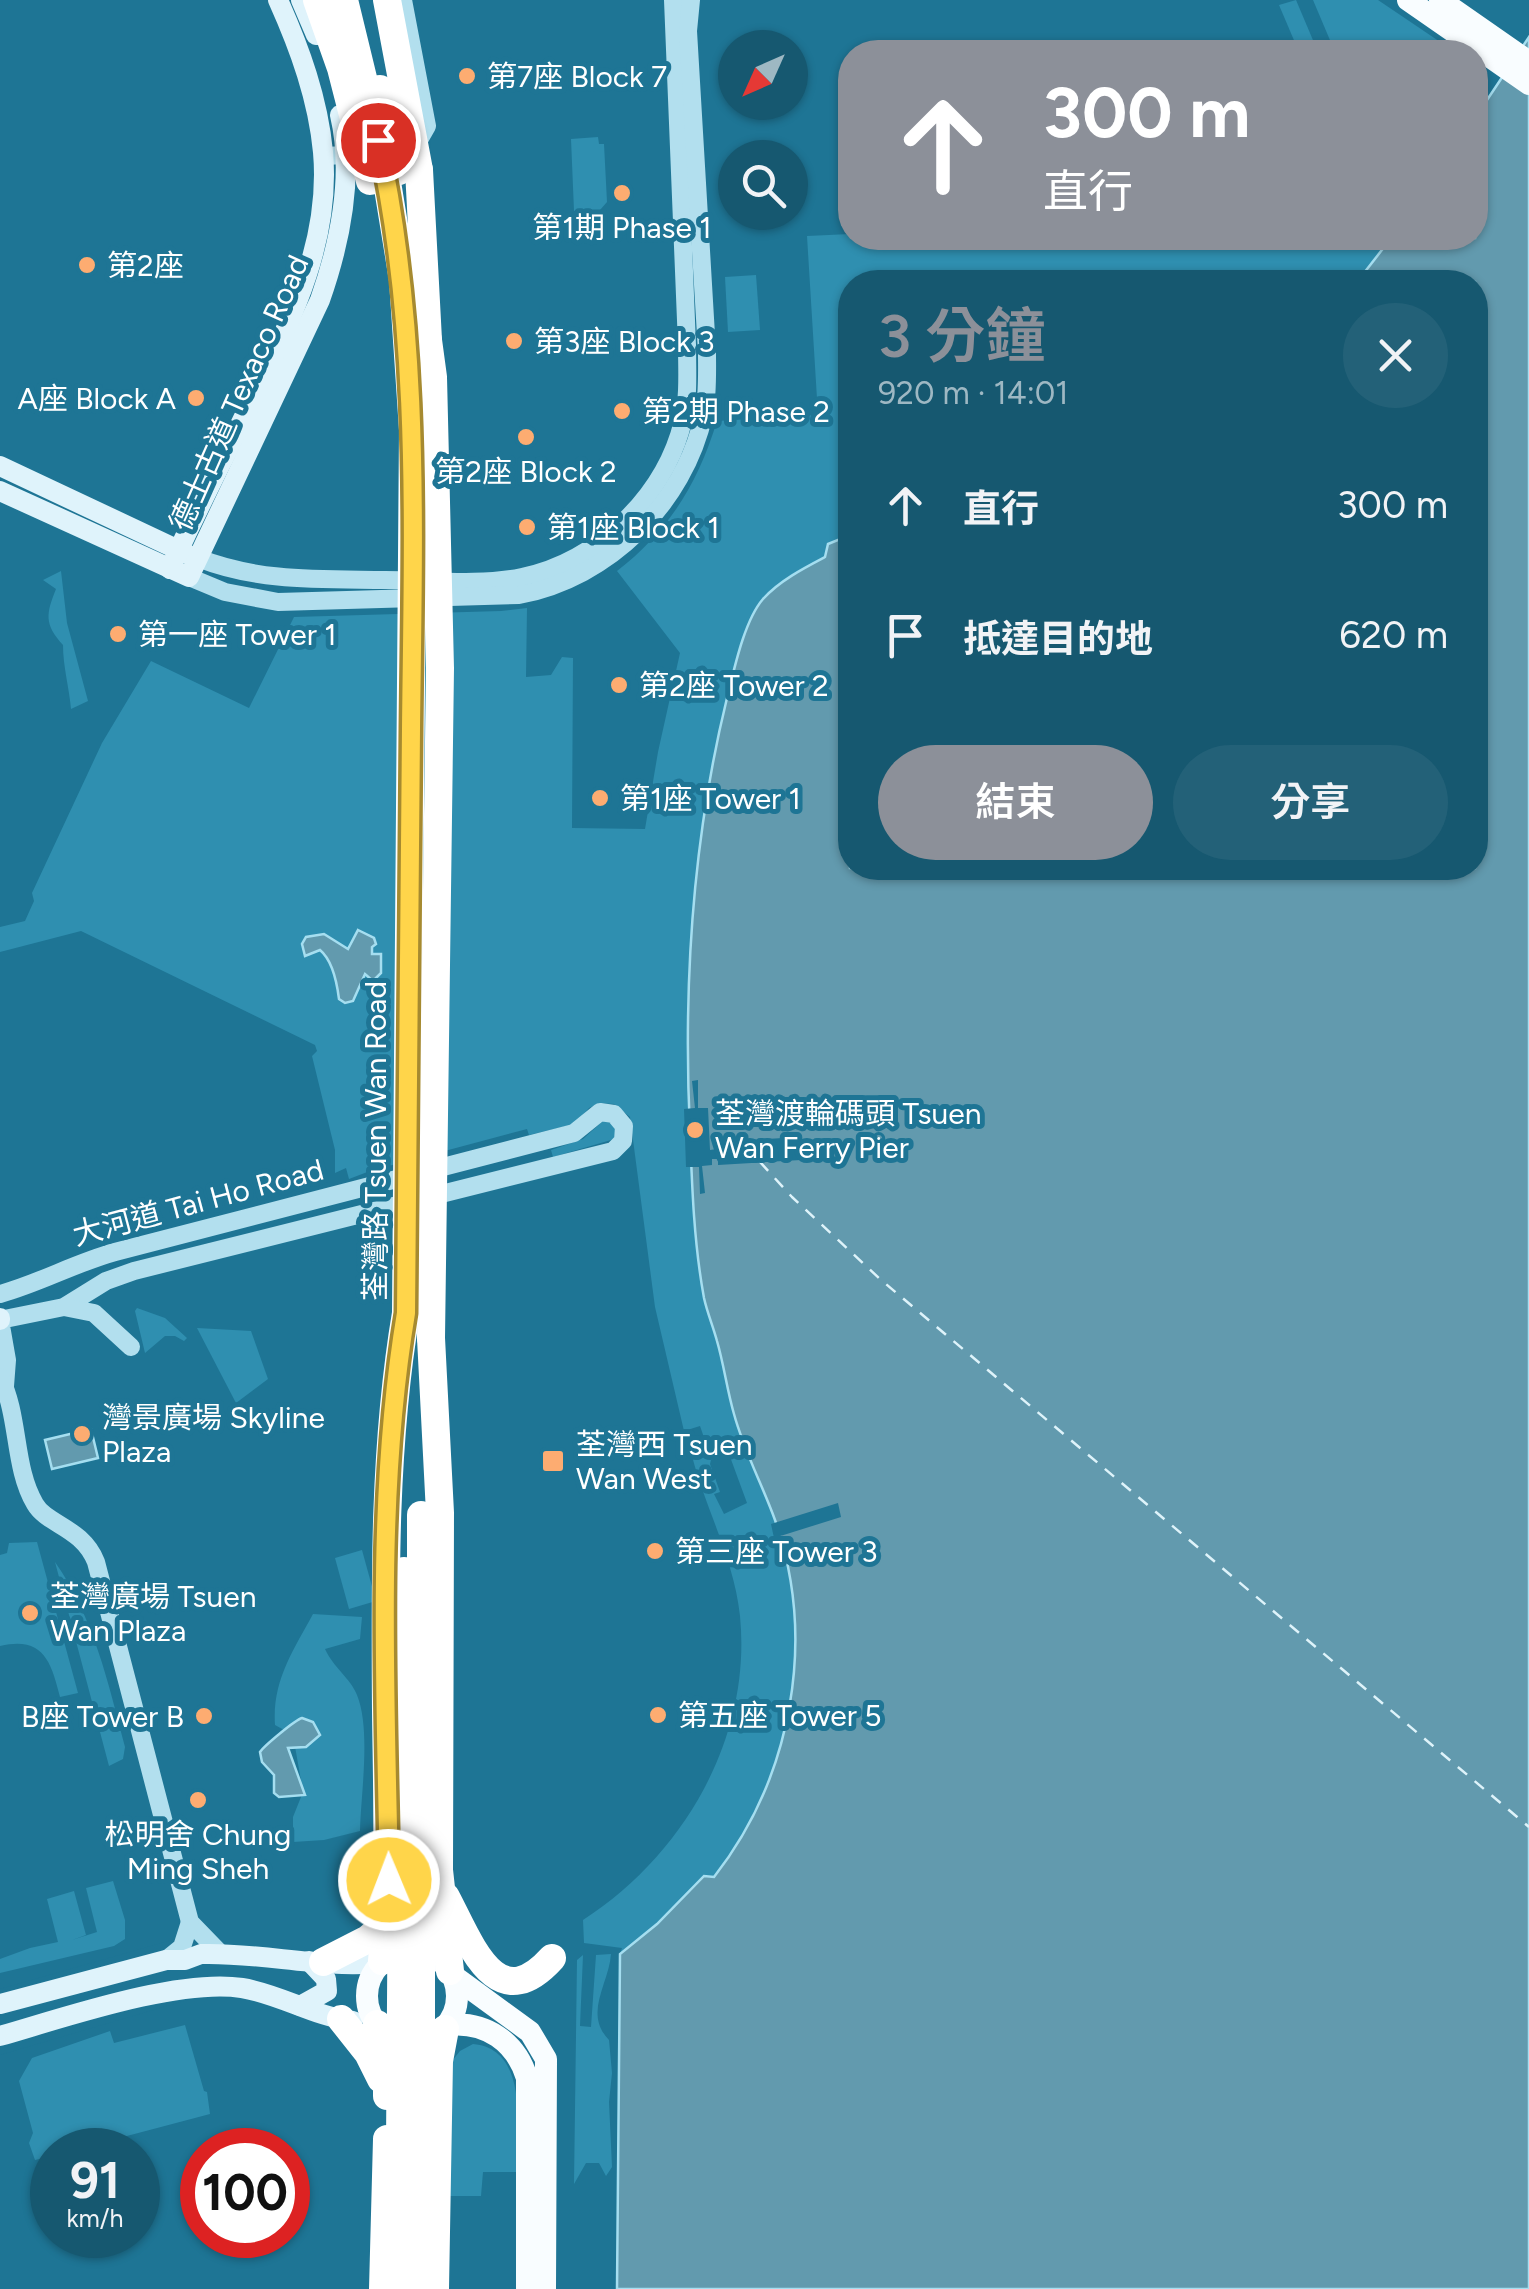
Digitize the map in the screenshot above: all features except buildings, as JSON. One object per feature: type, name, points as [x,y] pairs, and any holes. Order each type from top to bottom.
[{"type":"highway","points":[[317,0],[356,121],[388,274],[418,339]]},
{"type":"highway","name":"荃灣路 Tsuen Wan Road","points":[[344,0],[390,194],[418,339],[433,377],[440,668],[432,1338],[421,1515],[420,2289]]},
{"type":"highway","name":"荃灣路 Tsuen Wan Road","points":[[358,0],[399,171],[418,339],[402,1458],[399,2289]]},
{"type":"highway","points":[[387,0],[419,170],[418,339]]},
{"type":"highway","points":[[381,1962],[389,1880],[386,1530],[398,1363],[406,1313]]},
{"type":"highway","points":[[432,1338],[440,1513],[440,1879],[451,1973]]},
{"type":"highway","points":[[440,1879],[477,1954],[494,1974],[522,1982],[536,1975],[552,1958]]},
{"type":"highway","points":[[316,1961],[368,1938],[386,1923]]},
{"type":"highway","points":[[341,2020],[368,2053],[387,2108]]},
{"type":"highway","points":[[376,2023],[387,2060],[383,2289]]},
{"type":"highway","points":[[435,2289],[438,2113],[441,2045],[446,2027]]},
{"type":"main road","name":"德士古道 Texaco Road","points":[[184,564],[307,282],[318,238],[324,156],[309,78],[278,0]]},
{"type":"main road","name":"德士古道 Texaco Road","points":[[184,564],[320,300],[337,241],[346,155],[344,130],[326,64],[301,0]]},
{"type":"main road","points":[[1408,0],[1466,40]]},
{"type":"main road","points":[[1440,0],[1529,62]]},
{"type":"main road","points":[[1488,56],[1529,84]]},
{"type":"main road","points":[[0,466],[184,564]]},
{"type":"main road","points":[[0,491],[184,564]]},
{"type":"main road","points":[[0,2004],[177,1955],[221,1954],[340,1966],[381,1962],[416,1950],[427,1953],[522,2025],[538,2040],[546,2059],[545,2289]]},
{"type":"main road","points":[[300,2006],[327,1990],[316,1961]]},
{"type":"main road","points":[[381,1962],[368,1992],[376,2023],[392,2037],[412,2043],[435,2036],[446,2027],[456,1997],[451,1973]]},
{"type":"main road","points":[[0,2036],[210,1985],[244,1988],[341,2020],[376,2023]]},
{"type":"main road","points":[[446,2027],[478,2028],[498,2035],[524,2067],[527,2289]]},
{"type":"street","points":[[324,156],[418,140],[428,126],[403,0]]},
{"type":"street","points":[[184,564],[278,579],[518,578],[575,556],[603,541],[627,520],[652,489],[668,460],[683,421],[686,400],[673,0]]},
{"type":"street","points":[[184,564],[225,592],[278,602],[519,595],[551,586],[601,562],[647,524],[690,455],[704,413],[706,392],[688,31],[690,0]]},
{"type":"street","points":[[344,130],[415,120],[422,101]]},
{"type":"street","name":"大河道 Tai Ho Road","points":[[0,1294],[102,1256],[574,1133],[600,1112],[614,1114],[624,1126],[623,1141],[614,1150],[120,1275],[64,1307],[0,1319]]},
{"type":"street","points":[[64,1307],[94,1313],[132,1347]]},
{"type":"street","points":[[0,1319],[8,1360],[2,1381],[26,1482],[36,1508],[75,1534],[96,1562],[190,1922],[221,1954]]},
{"type":"street","points":[[177,1955],[190,1922]]},
{"type":"shaded area","points":[[1296,0],[1313,40],[1294,40],[1279,5]]},
{"type":"shaded area","points":[[1313,0],[1378,0],[1437,40],[1330,40]]},
{"type":"shaded area","points":[[1529,37],[1529,2289],[617,2289],[620,1954],[657,1924],[704,1876],[714,1877],[741,1838],[779,1752],[790,1706],[795,1659],[788,1566],[775,1520],[738,1428],[704,1298],[692,1174],[689,968],[698,860],[715,752],[745,633],[756,608],[769,592],[825,557],[828,544],[838,540],[838,880],[1488,880],[1488,270],[1366,270],[1382,250],[1488,250],[1488,98]]},
{"type":"shaded area","points":[[598,137],[599,144],[604,144],[607,202],[600,210],[574,211],[571,139]]},
{"type":"shaded area","points":[[838,235],[838,250],[1382,250],[1366,270],[838,270],[838,540],[828,544],[825,557],[769,592],[756,608],[745,633],[705,806],[689,968],[688,1077],[697,1257],[734,1415],[775,1520],[787,1566],[794,1613],[789,1706],[762,1796],[741,1838],[714,1877],[704,1876],[657,1924],[620,1954],[622,1948],[584,1943],[583,1920],[652,1862],[704,1789],[735,1705],[741,1661],[737,1595],[692,1456],[708,1449],[700,1426],[684,1431],[655,1307],[630,1117],[614,1104],[600,1103],[589,1108],[575,1124],[529,1135],[527,1129],[349,1179],[346,1168],[335,1173],[335,1150],[312,1056],[317,1051],[315,1045],[81,931],[0,952],[0,927],[25,921],[34,901],[32,893],[102,743],[151,661],[249,708],[294,617],[527,608],[526,677],[551,675],[562,657],[573,658],[572,828],[645,829],[680,653],[617,571],[652,539],[679,504],[701,465],[717,421],[818,415],[807,236]],"holes":[[[729,1454],[747,1503],[724,1514],[714,1494],[720,1492],[710,1464],[711,1460]]]},
{"type":"shaded area","points":[[756,275],[760,330],[728,332],[725,277]]},
{"type":"shaded area","points":[[61,571],[67,623],[88,701],[71,709],[63,645],[52,631],[49,618],[56,589],[43,580]]},
{"type":"shaded area","points":[[358,930],[374,938],[372,954],[381,954],[381,973],[373,981],[365,974],[353,1001],[345,1003],[339,999],[324,954],[320,950],[305,956],[302,944],[306,937],[324,934],[348,949]]},
{"type":"shaded area","points":[[604,1120],[616,1125],[616,1137],[553,1157],[551,1150],[583,1139]]},
{"type":"shaded area","points":[[137,1308],[165,1318],[187,1338],[184,1341],[165,1336],[145,1353]]},
{"type":"shaded area","points":[[197,1328],[251,1331],[268,1379],[236,1403]]},
{"type":"shaded area","points":[[91,1429],[98,1458],[52,1469],[45,1440]]},
{"type":"shaded area","points":[[37,1542],[78,1693],[60,1697],[53,1672],[36,1648],[0,1646],[0,1555],[7,1553],[9,1543]]},
{"type":"shaded area","points":[[362,1550],[376,1601],[349,1609],[335,1558]]},
{"type":"shaded area","points":[[55,1562],[90,1628],[125,1747],[123,1759],[109,1766]]},
{"type":"shaded area","points":[[313,1614],[362,1617],[360,1639],[325,1649],[354,1689],[361,1709],[364,1743],[360,1831],[324,1840],[293,1842],[293,1817],[303,1792],[293,1735],[275,1725],[275,1709],[285,1667]]},
{"type":"shaded area","points":[[302,1718],[313,1722],[320,1735],[306,1747],[288,1748],[305,1795],[279,1797],[274,1793],[274,1775],[262,1762],[260,1752]]},
{"type":"shaded area","points":[[113,1881],[125,1920],[125,1939],[114,1946],[0,1973],[0,1959],[58,1942],[47,1899],[74,1891],[86,1935],[72,1940],[97,1932],[86,1888]]},
{"type":"shaded area","points":[[611,1954],[599,1998],[598,2019],[609,2040],[612,2167],[606,2176],[599,2163],[586,2163],[574,2184],[577,1960],[583,1955],[580,2026],[591,2027],[596,1955]]},
{"type":"shaded area","points":[[185,2025],[207,2092],[210,2114],[157,2128],[32,2128],[19,2081],[32,2058],[110,2031],[114,2043]]},
{"type":"shaded area","points":[[473,2044],[491,2049],[512,2076],[518,2116],[516,2172],[483,2172],[481,2196],[443,2196],[452,2061]]},
{"type":"pier","points":[[698,1080],[698,1108],[708,1108],[710,1150],[717,1149],[717,1142],[800,1137],[801,1160],[718,1165],[718,1159],[712,1159],[712,1165],[702,1166],[705,1193],[700,1194],[699,1167],[686,1167],[684,1109],[695,1108],[692,1081]]},
{"type":"pier","points":[[838,1503],[841,1517],[774,1538],[771,1524]]},
{"type":"pier","points":[[179,1938],[194,1998],[0,2055],[0,1989]]},
{"type":"ferry route","points":[[760,1162],[880,1279],[1529,1827]]},
{"type":"place","name":"第7座 Block 7","points":[[467,76]]},
{"type":"place","name":"第1期 Phase 1","points":[[622,193]]},
{"type":"place","name":"第2座","points":[[87,265]]},
{"type":"place","name":"第3座 Block 3","points":[[514,341]]},
{"type":"place","name":"A座 Block A","points":[[196,398]]},
{"type":"place","name":"第2期 Phase 2","points":[[622,411]]},
{"type":"place","name":"第2座 Block 2","points":[[526,437]]},
{"type":"place","name":"第1座 Block 1","points":[[527,527]]},
{"type":"place","name":"第一座 Tower 1","points":[[118,634]]},
{"type":"place","name":"第2座 Tower 2","points":[[619,685]]},
{"type":"place","name":"第1座 Tower 1","points":[[600,798]]},
{"type":"place","name":"荃灣渡輪碼頭 Tsuen Wan Ferry Pier","points":[[695,1130]]},
{"type":"place","name":"灣景廣場 Skyline Plaza","points":[[82,1434]]},
{"type":"place","name":"荃灣西 Tsuen Wan West","points":[[553,1461]]},
{"type":"place","name":"第三座 Tower 3","points":[[655,1551]]},
{"type":"place","name":"荃灣廣場 Tsuen Wan Plaza","points":[[30,1613]]},
{"type":"place","name":"第五座 Tower 5","points":[[658,1715]]},
{"type":"place","name":"B座 Tower B","points":[[204,1716]]},
{"type":"place","name":"松明舍 Chung Ming Sheh","points":[[198,1800]]},
{"type":"route","points":[[378,140],[398,240],[408,338],[414,530],[406,1313],[389,1462],[386,1557],[389,1880]]}]
